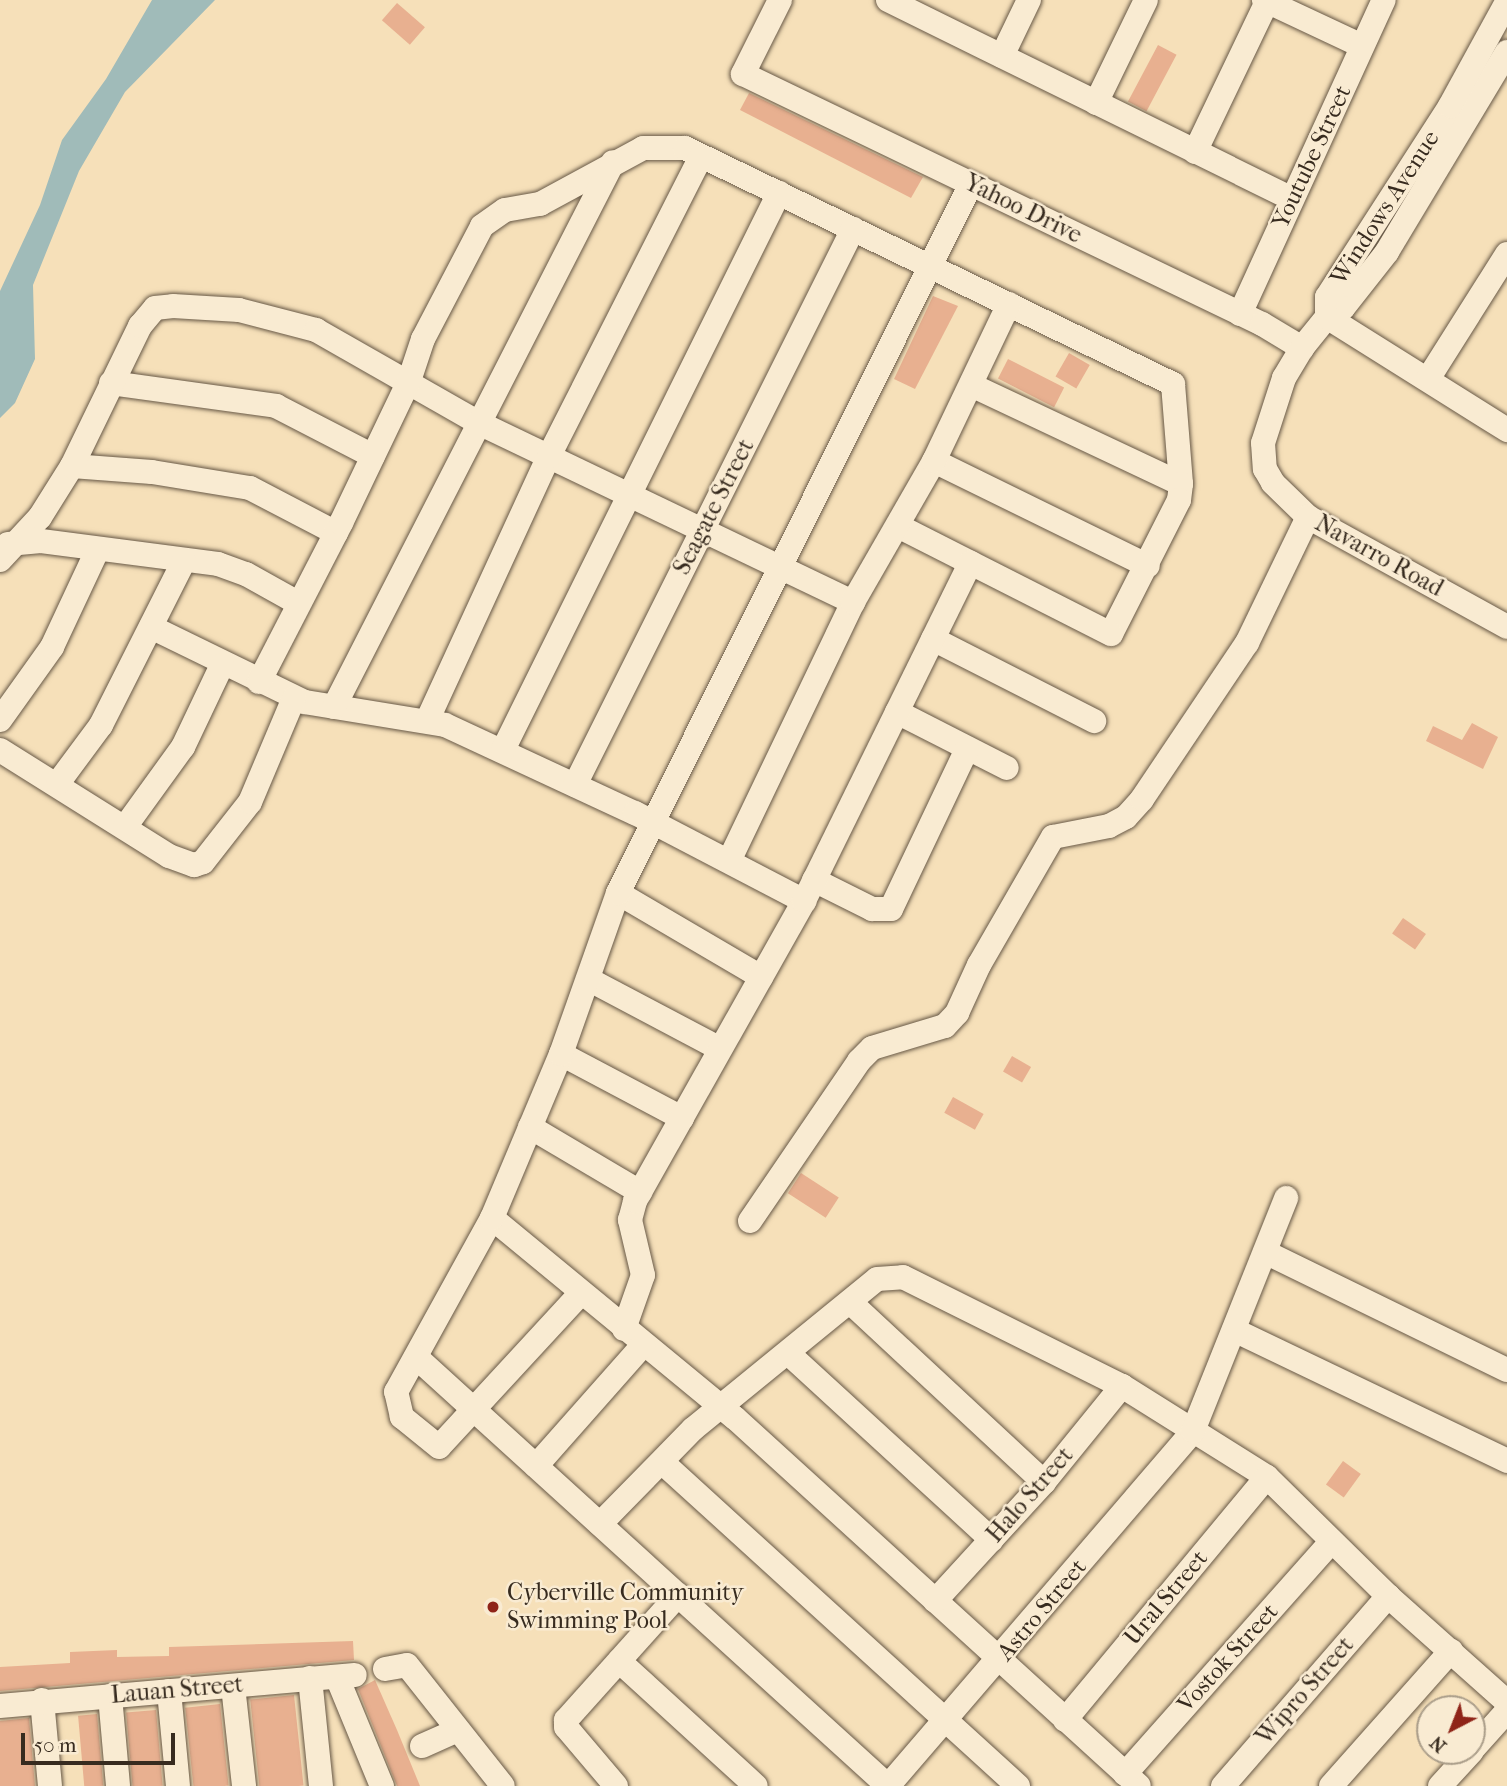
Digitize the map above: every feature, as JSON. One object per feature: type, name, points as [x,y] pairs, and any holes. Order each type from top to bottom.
[{"type":"street","name":"Yahoo Drive","points":[[780,0],[743,74],[1240,314],[1302,348]]},
{"type":"street","points":[[1002,56],[1029,0]]},
{"type":"street","points":[[1096,103],[1146,0]]},
{"type":"street","name":"Youtube Street","points":[[1240,314],[1384,0]]},
{"type":"street","points":[[1195,152],[1266,1],[1362,46]]},
{"type":"street","name":"Windows Avenue","points":[[1507,2],[1436,129],[1327,297],[1327,317],[1343,308],[1387,252],[1507,51]]},
{"type":"street","points":[[900,3],[1292,199]]},
{"type":"street","points":[[259,681],[336,533],[409,381],[424,339],[482,226],[505,210],[540,204],[612,162],[643,148],[685,148],[1172,384],[1181,484],[1179,500],[1148,566],[1111,634],[898,526]]},
{"type":"street","points":[[427,721],[549,456],[701,156]]},
{"type":"street","points":[[334,707],[612,162]]},
{"type":"street","points":[[581,1293],[439,1447],[402,1417],[396,1391],[492,1218],[561,1055],[618,893],[783,568],[971,184]]},
{"type":"street","points":[[503,750],[779,193]]},
{"type":"street","name":"Seagate Street","points":[[575,785],[853,229]]},
{"type":"street","points":[[1428,379],[1507,254]]},
{"type":"street","points":[[729,861],[853,602],[934,461],[1009,304]]},
{"type":"street","points":[[4,550],[40,517],[72,466],[140,326],[155,308],[173,306],[288,319],[409,381],[479,423],[853,602]]},
{"type":"street","points":[[1327,317],[1507,430]]},
{"type":"street","name":"Navarro Road","points":[[1327,317],[1302,348],[1284,378],[1264,443],[1265,469],[1273,483],[1308,517],[1507,627]]},
{"type":"street","points":[[111,383],[276,406],[373,456]]},
{"type":"street","points":[[971,385],[1181,484]]},
{"type":"street","points":[[934,461],[1148,566]]},
{"type":"street","points":[[72,466],[152,472],[250,488],[336,533]]},
{"type":"street","points":[[750,1221],[859,1061],[872,1048],[944,1026],[957,1013],[979,965],[1053,837],[1109,826],[1126,817],[1142,799],[1168,754],[1247,643],[1308,517]]},
{"type":"street","points":[[4,550],[41,541],[218,564],[246,574],[298,603]]},
{"type":"street","points":[[0,720],[52,647],[98,549]]},
{"type":"street","points":[[58,783],[101,724],[184,561]]},
{"type":"street","points":[[624,1329],[643,1275],[630,1220],[640,1192],[809,890],[970,563]]},
{"type":"street","points":[[150,627],[222,665],[294,698],[427,721],[503,750],[729,861],[872,909],[891,909],[967,749]]},
{"type":"street","points":[[933,639],[1094,721]]},
{"type":"street","points":[[125,827],[183,747],[222,665]]},
{"type":"street","points":[[0,750],[58,783],[169,856],[194,865],[203,862],[250,802],[294,698]]},
{"type":"street","points":[[897,712],[1007,768]]},
{"type":"street","points":[[618,893],[761,977]]},
{"type":"street","points":[[588,979],[720,1049]]},
{"type":"street","points":[[561,1055],[682,1118]]},
{"type":"street","points":[[530,1127],[640,1192]]},
{"type":"street","name":"Astro Street","points":[[888,1786],[1193,1431],[1286,1198]]},
{"type":"street","points":[[492,1218],[722,1408],[1132,1780]]},
{"type":"street","points":[[1265,1252],[1507,1370]]},
{"type":"street","points":[[600,1524],[663,1463],[693,1429],[877,1279],[903,1277],[1122,1387],[1267,1477],[1388,1596],[1507,1702]]},
{"type":"street","points":[[850,1302],[1044,1482]]},
{"type":"street","points":[[1234,1329],[1507,1461]]},
{"type":"street","points":[[536,1466],[643,1345]]},
{"type":"street","points":[[789,1353],[992,1540]]},
{"type":"street","points":[[416,1357],[888,1786]]},
{"type":"street","name":"Halo Street","points":[[935,1601],[1044,1482],[1122,1387]]},
{"type":"street","points":[[663,1463],[1018,1786]]},
{"type":"street","name":"Ural Street","points":[[1065,1720],[1267,1477]]},
{"type":"street","name":"Vostok Street","points":[[1132,1780],[1331,1542]]},
{"type":"street","points":[[616,1786],[566,1727],[566,1720],[678,1595]]},
{"type":"street","name":"Wipro Street","points":[[1223,1786],[1388,1596]]},
{"type":"street","points":[[1331,1786],[1451,1651]]},
{"type":"street","points":[[619,1661],[756,1786]]},
{"type":"street","points":[[385,1669],[407,1665],[500,1785]]},
{"type":"street","name":"Lauan Street","points":[[0,1706],[42,1700],[346,1676],[382,1786]]},
{"type":"street","points":[[310,1678],[321,1786]]},
{"type":"street","points":[[233,1686],[244,1786]]},
{"type":"street","points":[[169,1691],[178,1786]]},
{"type":"street","points":[[110,1696],[118,1786]]},
{"type":"street","points":[[42,1700],[50,1786]]},
{"type":"street","points":[[1486,1735],[1507,1711]]},
{"type":"street","points":[[422,1746],[458,1730]]},
{"type":"street","points":[[1440,1786],[1459,1765]]},
{"type":"water","points":[[152,0],[215,0],[125,92],[79,171],[33,285],[35,359],[15,403],[0,418],[0,291],[40,205],[62,140],[106,79]]},
{"type":"building","points":[[397,3],[425,27],[410,45],[382,20]]},
{"type":"building","points":[[1158,45],[1177,55],[1146,111],[1128,102]]},
{"type":"building","points":[[749,93],[923,177],[911,198],[740,110]]},
{"type":"building","points":[[933,296],[958,306],[915,389],[894,379]]},
{"type":"building","points":[[1069,353],[1090,365],[1076,388],[1056,376]]},
{"type":"building","points":[[1008,359],[1064,388],[1054,407],[998,379]]},
{"type":"building","points":[[1472,723],[1498,737],[1483,769],[1426,741],[1433,726],[1462,740]]},
{"type":"building","points":[[1403,918],[1426,934],[1415,950],[1392,934]]},
{"type":"building","points":[[1012,1056],[1031,1067],[1022,1083],[1003,1072]]},
{"type":"building","points":[[953,1097],[984,1114],[975,1130],[944,1113]]},
{"type":"building","points":[[801,1173],[839,1198],[826,1218],[788,1193]]},
{"type":"building","points":[[1343,1461],[1361,1474],[1344,1497],[1326,1484]]},
{"type":"building","points":[[353,1641],[354,1660],[0,1691],[0,1667],[70,1663],[70,1652],[117,1650],[117,1657],[169,1656],[169,1647]]},
{"type":"building","points":[[375,1680],[420,1786],[397,1786],[358,1689]]},
{"type":"building","points":[[294,1695],[304,1786],[259,1786],[250,1700]]},
{"type":"building","points":[[220,1704],[229,1786],[193,1786],[185,1708]]},
{"type":"building","points":[[156,1710],[163,1786],[133,1786],[126,1713]]},
{"type":"building","points":[[97,1714],[103,1786],[84,1786],[78,1716]]},
{"type":"building","points":[[29,1718],[35,1786],[0,1786],[0,1721]]},
{"type":"place","name":"Cyberville Community Swimming Pool","points":[[493,1607]]}]
